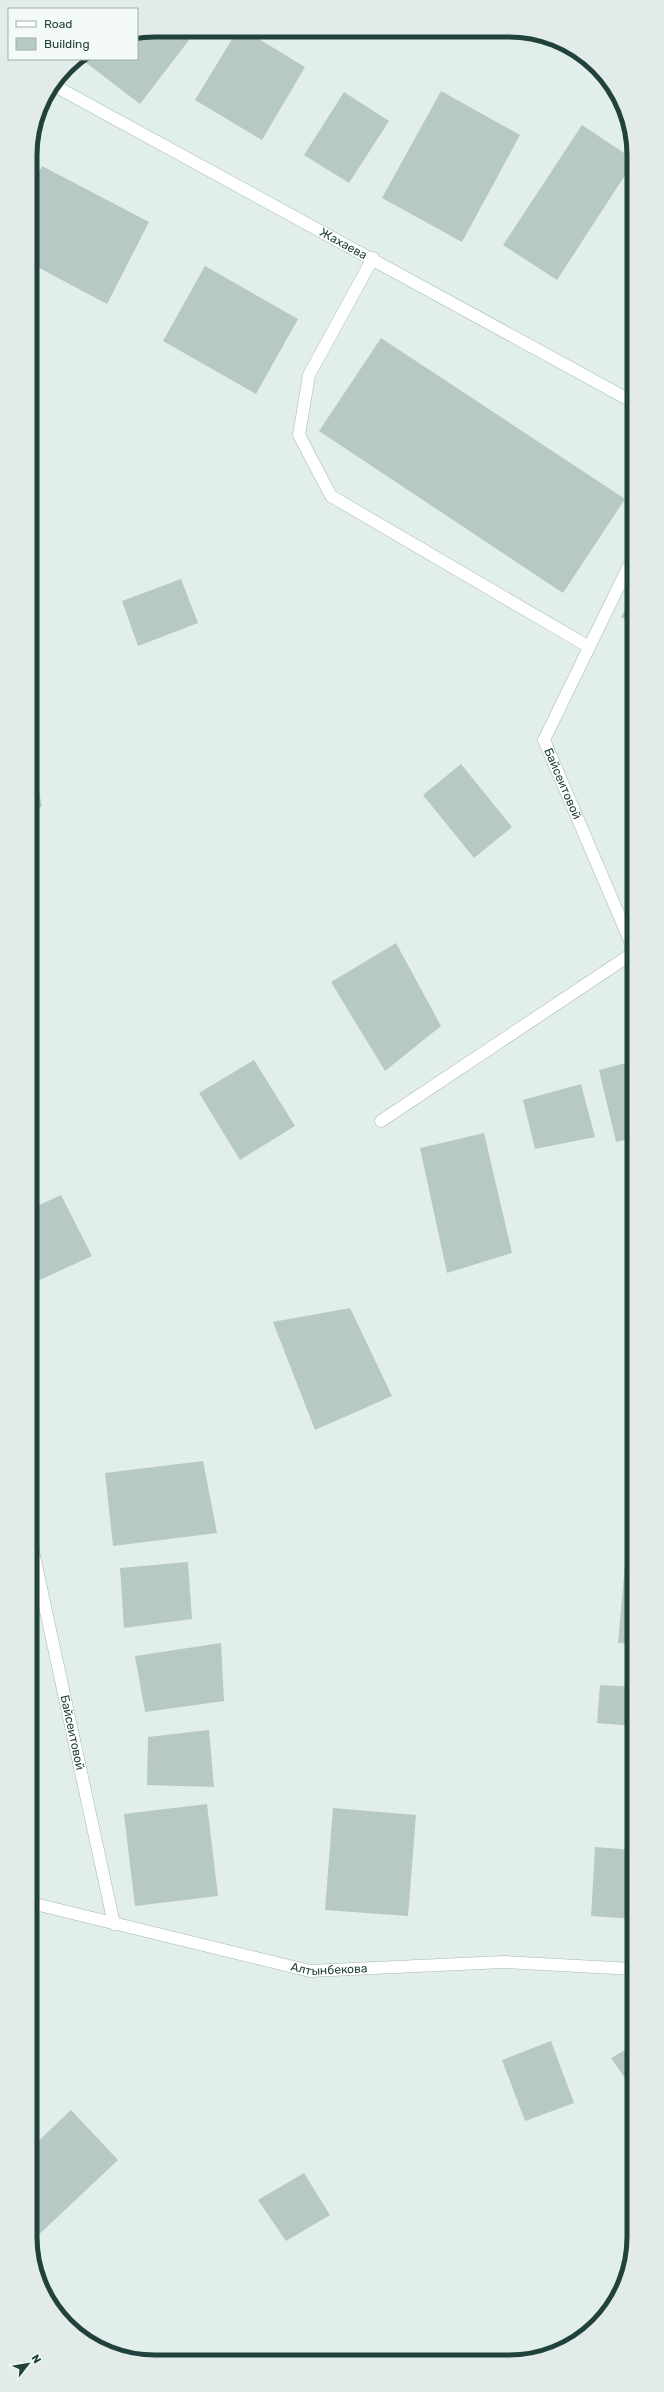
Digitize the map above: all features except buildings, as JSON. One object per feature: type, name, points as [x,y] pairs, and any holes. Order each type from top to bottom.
[{"type":"street","name":"Жахаева","points":[[58,88],[373,258],[627,399]]},
{"type":"street","points":[[373,258],[309,375],[299,435],[331,496],[589,647]]},
{"type":"street","name":"Байсеитовой","points":[[627,569],[544,740],[627,934]]},
{"type":"street","points":[[381,1121],[627,957]]},
{"type":"street","name":"Байсеитовой","points":[[37,1570],[114,1924]]},
{"type":"street","name":"Алтынбекова","points":[[37,1905],[310,1971],[503,1962],[627,1969]]}]
